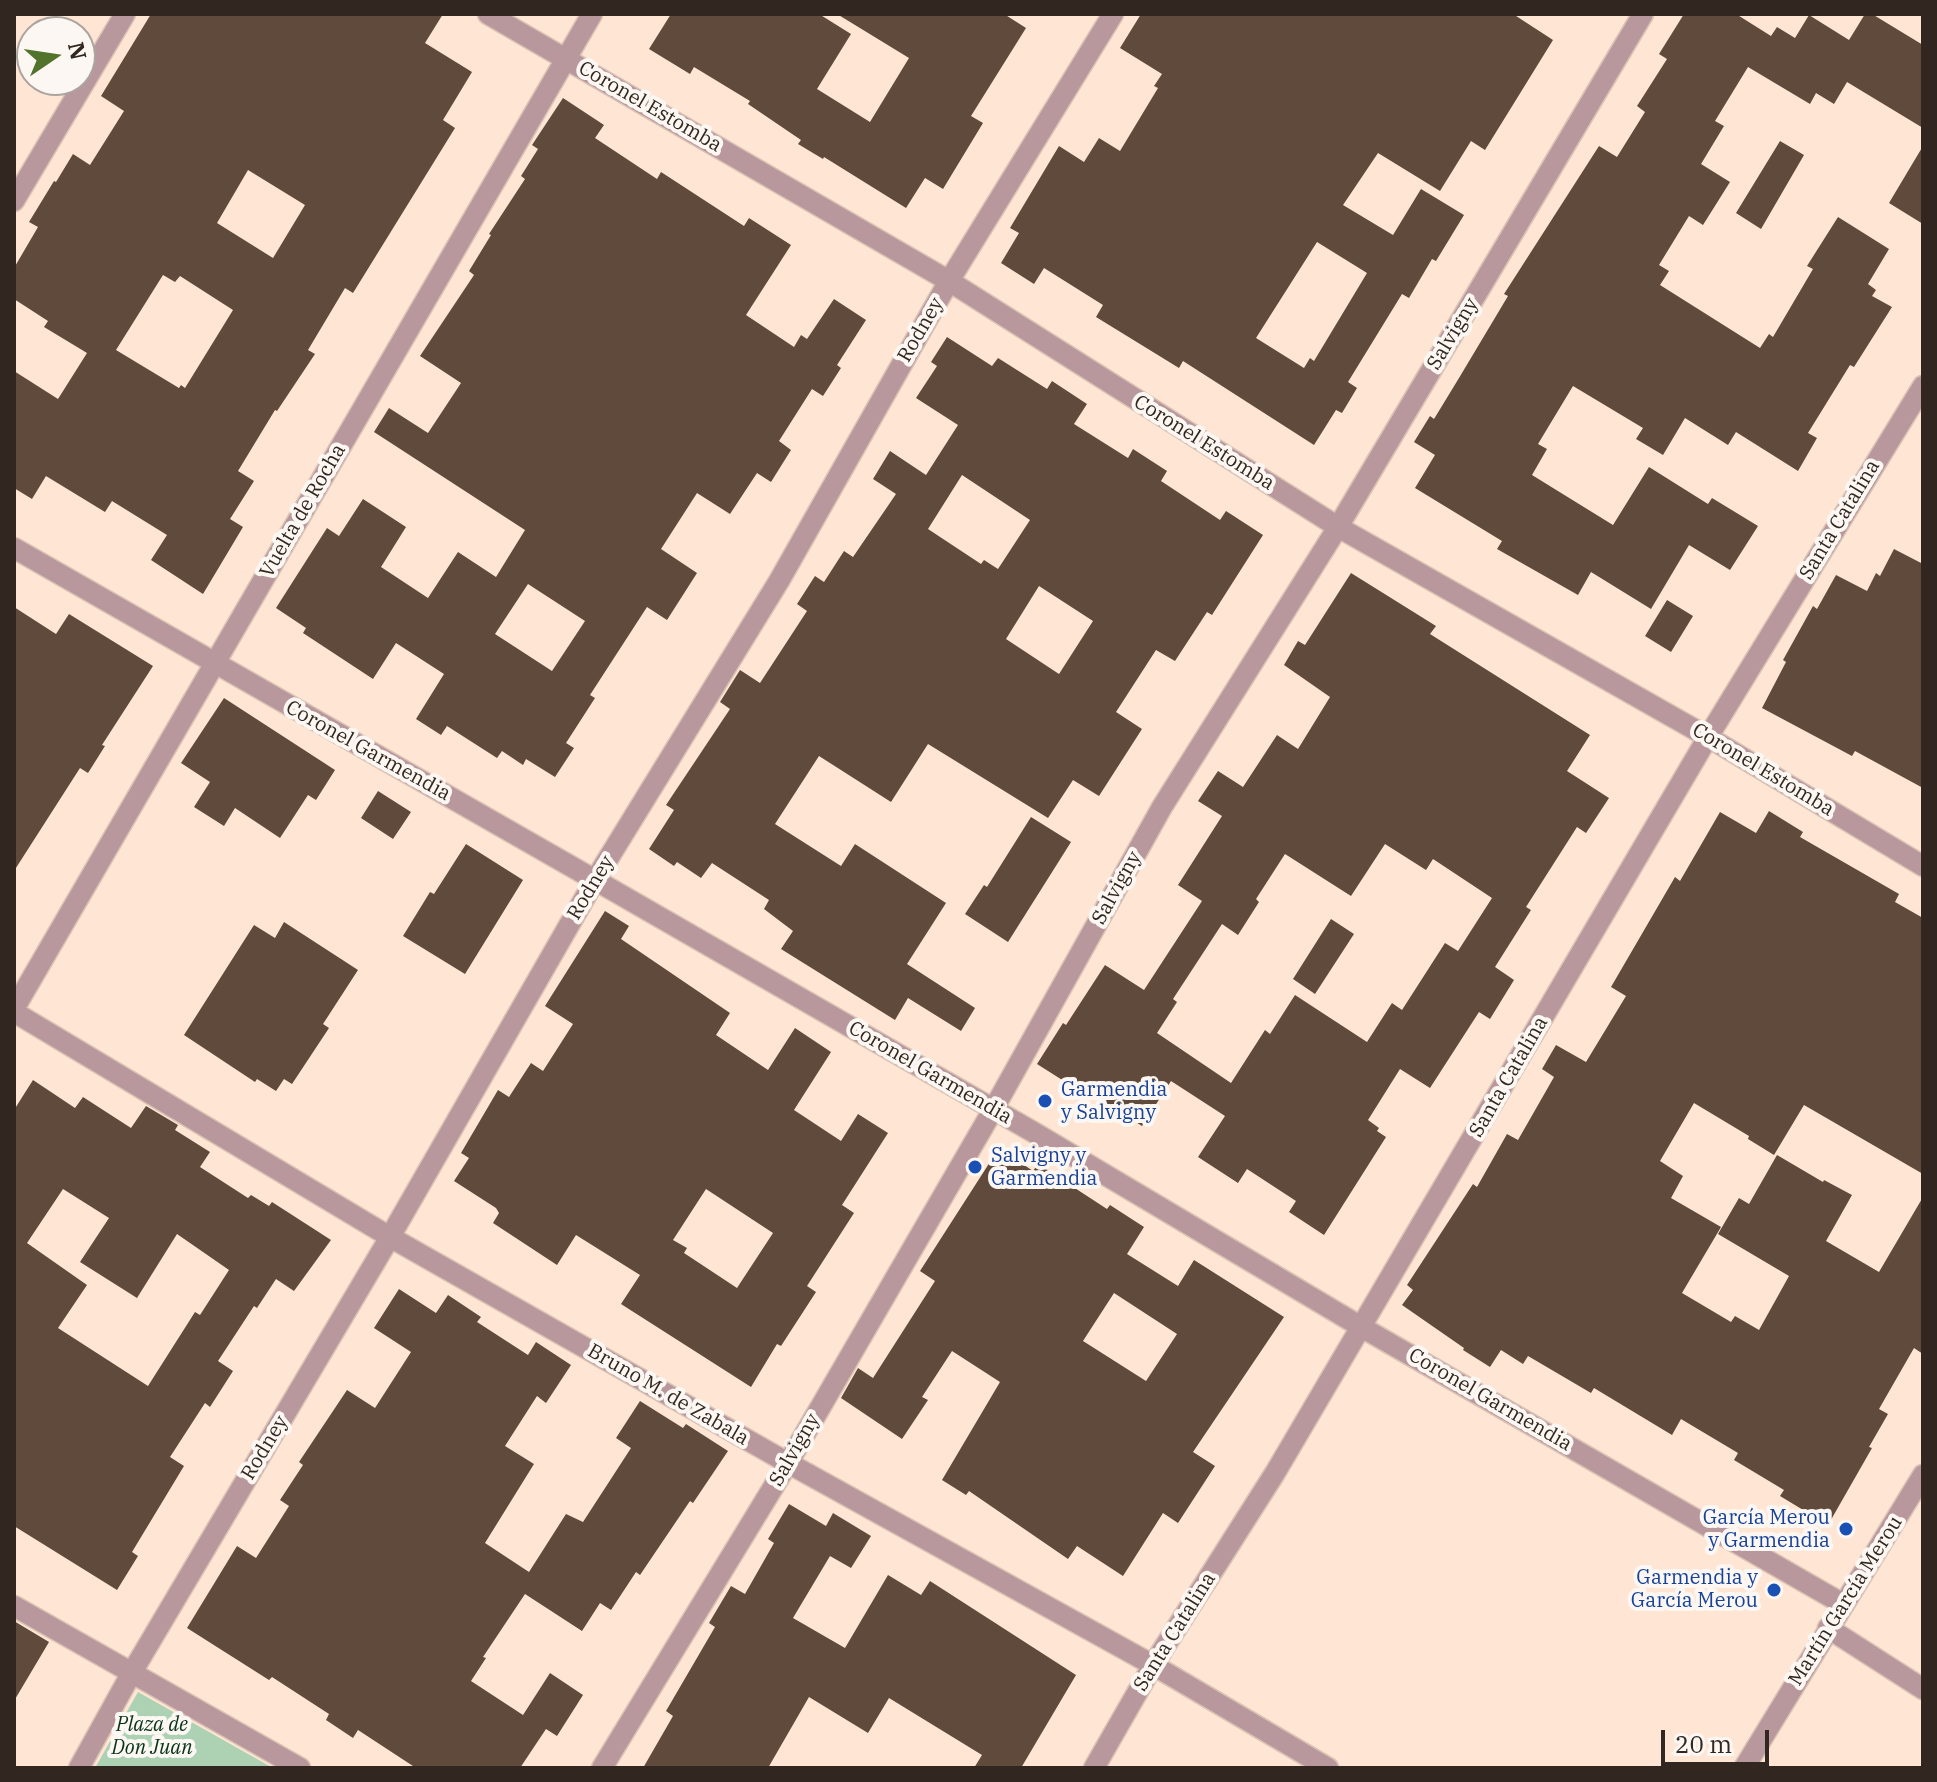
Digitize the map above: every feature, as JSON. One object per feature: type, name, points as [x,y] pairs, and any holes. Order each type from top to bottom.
[{"type":"street","points":[[14,201],[125,14]]},
{"type":"street","name":"Coronel Estomba","points":[[488,14],[949,281],[1338,527],[1708,737],[1923,866]]},
{"type":"street","name":"Vuelta de Rocha","points":[[14,1010],[592,14]]},
{"type":"street","name":"Rodney","points":[[79,1768],[595,880],[779,581],[949,281],[1113,14]]},
{"type":"street","name":"Salvigny","points":[[602,1768],[788,1463],[993,1110],[1162,807],[1338,527],[1643,14]]},
{"type":"street","name":"Santa Catalina","points":[[1094,1768],[1153,1665],[1363,1328],[1708,737],[1923,386]]},
{"type":"street","name":"Coronel Garmendia","points":[[14,548],[595,880],[1843,1604]]},
{"type":"street","name":"Bruno M. de Zabala","points":[[14,1010],[390,1237],[1153,1665],[1328,1768]]},
{"type":"street","name":"Martín García Merou","points":[[1744,1768],[1923,1475]]},
{"type":"street","points":[[14,1606],[300,1768]]},
{"type":"street","points":[[1828,1628],[1923,1689]]},
{"type":"green space","name":"Plaza de Don Juan","points":[[138,1692],[273,1768],[95,1768]]},
{"type":"building","points":[[151,14],[443,14],[425,43],[472,72],[443,120],[455,128],[353,293],[345,288],[308,350],[315,354],[275,410],[238,471],[254,481],[230,519],[243,527],[203,594],[151,560],[167,535],[112,501],[105,512],[46,476],[32,499],[14,488],[14,371],[58,399],[87,353],[44,327],[48,321],[14,299],[14,268],[38,227],[29,222],[54,181],[73,154],[90,165],[124,111],[101,96]],"holes":[[[248,170],[305,205],[273,258],[217,223]],[[163,275],[175,282],[180,276],[233,310],[185,388],[181,385],[179,388],[116,350]]]},
{"type":"building","points":[[671,14],[819,14],[851,34],[817,89],[870,122],[909,58],[837,14],[1004,14],[1026,28],[971,116],[983,123],[943,189],[925,178],[906,208],[798,144],[801,140],[748,104],[750,101],[694,67],[690,74],[649,49]]},
{"type":"building","points":[[1141,14],[1513,14],[1553,40],[1485,150],[1471,141],[1440,191],[1378,153],[1343,205],[1393,235],[1421,189],[1464,215],[1409,298],[1402,294],[1348,382],[1357,388],[1342,413],[1336,410],[1314,445],[1183,361],[1179,368],[1096,317],[1103,305],[1044,268],[1034,284],[1001,263],[1019,233],[1010,228],[1059,146],[1084,162],[1099,138],[1120,151],[1158,88],[1154,86],[1162,74],[1120,48]],"holes":[[[1317,242],[1367,273],[1314,361],[1310,358],[1304,368],[1256,338]]]},
{"type":"building","points":[[1684,14],[1736,14],[1771,36],[1777,27],[1795,38],[1809,15],[1849,40],[1865,14],[1872,14],[1923,45],[1923,128],[1847,82],[1834,104],[1816,93],[1810,104],[1748,67],[1715,121],[1724,126],[1701,164],[1730,182],[1703,225],[1689,216],[1659,265],[1669,271],[1660,285],[1760,348],[1769,334],[1773,337],[1813,269],[1807,266],[1838,217],[1889,249],[1868,284],[1876,290],[1872,296],[1892,307],[1854,367],[1850,365],[1808,433],[1817,438],[1798,471],[1736,432],[1728,445],[1685,418],[1663,455],[1636,439],[1643,428],[1573,386],[1538,444],[1547,449],[1532,475],[1613,525],[1649,467],[1708,504],[1712,498],[1758,526],[1730,570],[1689,545],[1651,609],[1591,572],[1578,595],[1497,549],[1502,541],[1415,488],[1435,455],[1414,442],[1430,416],[1434,419],[1508,296],[1504,294],[1599,146],[1617,157],[1645,112],[1637,106],[1667,59],[1659,54]]},
{"type":"building","points":[[563,98],[604,125],[595,138],[657,179],[661,172],[744,226],[749,218],[791,245],[746,315],[794,347],[801,335],[807,339],[834,299],[866,320],[837,365],[841,368],[823,396],[812,389],[779,441],[791,450],[771,482],[757,473],[730,514],[697,493],[661,549],[697,573],[667,620],[647,607],[590,695],[595,698],[566,743],[574,748],[555,777],[526,759],[523,765],[502,751],[497,758],[447,726],[441,735],[416,719],[444,674],[396,643],[373,679],[303,633],[306,628],[276,608],[327,528],[339,536],[363,499],[406,527],[381,567],[428,598],[458,552],[496,577],[525,530],[374,432],[389,408],[428,433],[461,383],[420,356],[474,275],[469,271],[525,179],[521,176],[538,149],[532,145]],"holes":[[[528,584],[585,621],[552,671],[495,634]]]},
{"type":"building","points":[[1780,141],[1804,155],[1761,229],[1736,213]]},
{"type":"building","points":[[1923,146],[1923,224],[1889,203]]},
{"type":"building","points":[[947,337],[992,366],[998,358],[1047,389],[1052,381],[1087,404],[1074,424],[1128,458],[1133,449],[1167,471],[1161,481],[1220,520],[1226,511],[1263,535],[1212,615],[1207,612],[1175,661],[1156,650],[1116,712],[1142,729],[1099,796],[1073,780],[1048,818],[928,744],[891,802],[819,756],[775,824],[841,866],[855,844],[946,903],[907,964],[975,1008],[961,1031],[908,998],[895,1020],[781,949],[793,931],[764,909],[769,900],[712,863],[701,878],[677,862],[674,866],[649,849],[674,810],[666,805],[730,709],[720,702],[740,670],[760,683],[807,611],[797,604],[815,576],[824,582],[844,551],[853,557],[896,494],[873,479],[890,451],[926,475],[958,425],[916,398],[937,366],[931,362]],"holes":[[[962,475],[1030,520],[998,569],[984,560],[981,564],[928,529]],[[1039,586],[1093,621],[1059,674],[1006,639]]]},
{"type":"building","points":[[1894,549],[1923,564],[1923,788],[1855,751],[1852,756],[1762,708],[1786,662],[1783,660],[1813,606],[1817,609],[1836,575],[1867,591],[1876,573],[1880,576]]},
{"type":"building","points":[[1351,573],[1436,626],[1430,634],[1590,735],[1567,771],[1609,798],[1586,833],[1577,827],[1526,907],[1531,910],[1495,967],[1514,980],[1490,1019],[1479,1012],[1430,1088],[1400,1069],[1368,1120],[1386,1137],[1324,1235],[1289,1212],[1296,1201],[1247,1169],[1238,1183],[1198,1157],[1225,1116],[1171,1081],[1142,1126],[1080,1086],[1078,1090],[1037,1064],[1105,965],[1144,990],[1202,901],[1178,885],[1222,816],[1198,801],[1218,771],[1243,787],[1277,735],[1298,749],[1330,697],[1284,665],[1298,641],[1305,645]],"holes":[[[1385,844],[1426,870],[1433,859],[1492,898],[1458,951],[1445,943],[1402,1010],[1392,1003],[1367,1042],[1295,995],[1270,1034],[1265,1030],[1231,1083],[1157,1033],[1177,1002],[1173,999],[1222,924],[1238,935],[1259,902],[1256,899],[1285,854],[1351,896]]]},
{"type":"building","points":[[1667,600],[1693,616],[1671,652],[1645,636]]},
{"type":"building","points":[[14,607],[56,634],[69,614],[153,666],[102,745],[105,746],[88,773],[80,768],[14,871]]},
{"type":"building","points":[[224,698],[335,770],[316,800],[308,795],[280,838],[235,808],[224,826],[194,807],[210,782],[181,763]]},
{"type":"building","points":[[378,791],[411,812],[393,839],[361,818]]},
{"type":"building","points":[[1769,811],[1803,832],[1800,837],[1899,894],[1895,902],[1923,918],[1923,1174],[1804,1105],[1774,1155],[1694,1103],[1660,1161],[1683,1176],[1671,1198],[1721,1227],[1682,1293],[1731,1322],[1735,1316],[1759,1330],[1789,1276],[1718,1234],[1739,1198],[1749,1204],[1777,1155],[1852,1195],[1826,1241],[1879,1272],[1923,1197],[1923,1354],[1914,1348],[1879,1409],[1888,1414],[1828,1525],[1780,1496],[1784,1490],[1734,1460],[1738,1453],[1681,1419],[1672,1435],[1594,1388],[1591,1393],[1528,1356],[1523,1364],[1501,1350],[1490,1367],[1402,1305],[1413,1290],[1407,1285],[1473,1184],[1477,1187],[1507,1134],[1518,1140],[1554,1077],[1542,1069],[1556,1045],[1586,1062],[1626,996],[1611,987],[1675,877],[1680,881],[1720,812],[1756,833]]},
{"type":"building","points":[[1031,817],[1071,842],[1008,942],[965,914],[984,885],[987,887]]},
{"type":"building","points":[[466,844],[523,880],[465,974],[403,936],[430,892],[434,894]]},
{"type":"building","points":[[605,911],[629,926],[621,939],[730,1013],[716,1035],[768,1070],[795,1028],[831,1052],[794,1110],[841,1141],[858,1114],[888,1133],[842,1205],[854,1213],[807,1286],[816,1292],[781,1346],[777,1344],[751,1387],[621,1304],[640,1275],[576,1235],[557,1265],[493,1223],[499,1213],[496,1208],[454,1181],[469,1158],[461,1153],[498,1090],[509,1097],[531,1063],[543,1071],[573,1024],[545,1006]],"holes":[[[706,1189],[773,1233],[737,1288],[684,1253],[687,1248],[673,1240]]]},
{"type":"building","points":[[1331,919],[1354,934],[1315,994],[1293,979]]},
{"type":"building","points":[[284,922],[358,970],[323,1024],[329,1028],[292,1084],[284,1079],[276,1091],[257,1079],[255,1082],[184,1035],[254,925],[275,938]]},
{"type":"building","points":[[33,1080],[75,1108],[83,1097],[131,1128],[146,1106],[178,1125],[175,1130],[210,1152],[200,1167],[248,1198],[251,1195],[269,1206],[272,1202],[331,1240],[294,1291],[276,1279],[218,1361],[233,1371],[210,1407],[205,1403],[170,1457],[184,1466],[132,1552],[138,1556],[117,1590],[14,1526],[14,1110]],"holes":[[[63,1189],[109,1218],[80,1262],[137,1298],[177,1234],[229,1270],[200,1315],[195,1312],[148,1386],[58,1328],[87,1285],[27,1243]]]},
{"type":"building","points":[[999,1148],[1033,1171],[1038,1164],[1107,1209],[1110,1205],[1144,1227],[1127,1254],[1178,1286],[1194,1260],[1284,1317],[1193,1452],[1215,1466],[1178,1523],[1163,1513],[1123,1576],[1077,1546],[1068,1559],[969,1491],[966,1495],[942,1480],[1000,1382],[952,1351],[922,1397],[928,1400],[902,1439],[841,1398],[858,1368],[873,1378],[935,1281],[920,1271]],"holes":[[[1114,1293],[1177,1334],[1146,1381],[1083,1341]]]},
{"type":"building","points":[[399,1289],[436,1313],[448,1295],[481,1317],[477,1322],[528,1355],[536,1342],[571,1365],[546,1403],[537,1396],[505,1446],[534,1464],[485,1543],[529,1572],[566,1514],[583,1522],[631,1448],[616,1438],[640,1401],[683,1428],[686,1424],[728,1451],[693,1503],[690,1501],[640,1575],[636,1572],[611,1610],[600,1603],[582,1631],[525,1594],[483,1657],[486,1658],[471,1681],[523,1715],[550,1673],[583,1695],[557,1736],[546,1729],[520,1768],[416,1768],[358,1730],[353,1738],[326,1720],[329,1714],[187,1628],[237,1546],[256,1558],[289,1506],[280,1500],[303,1465],[299,1462],[347,1390],[375,1408],[411,1352],[374,1328]]},
{"type":"building","points":[[789,1504],[826,1526],[833,1513],[871,1536],[851,1568],[830,1556],[793,1618],[845,1648],[888,1575],[921,1595],[930,1581],[1076,1675],[1021,1768],[974,1768],[982,1755],[889,1698],[868,1733],[809,1697],[768,1768],[643,1768],[673,1716],[666,1711],[715,1627],[709,1623],[731,1586],[745,1594],[774,1543],[768,1539]]},
{"type":"building","points":[[14,1621],[49,1642],[14,1701]]},
{"type":"place","name":"Garmendia y Salvigny","points":[[1045,1101]]},
{"type":"place","name":"Salvigny y Garmendia","points":[[975,1167]]},
{"type":"place","name":"García Merou y Garmendia","points":[[1846,1529]]},
{"type":"place","name":"Garmendia y García Merou","points":[[1774,1590]]}]
